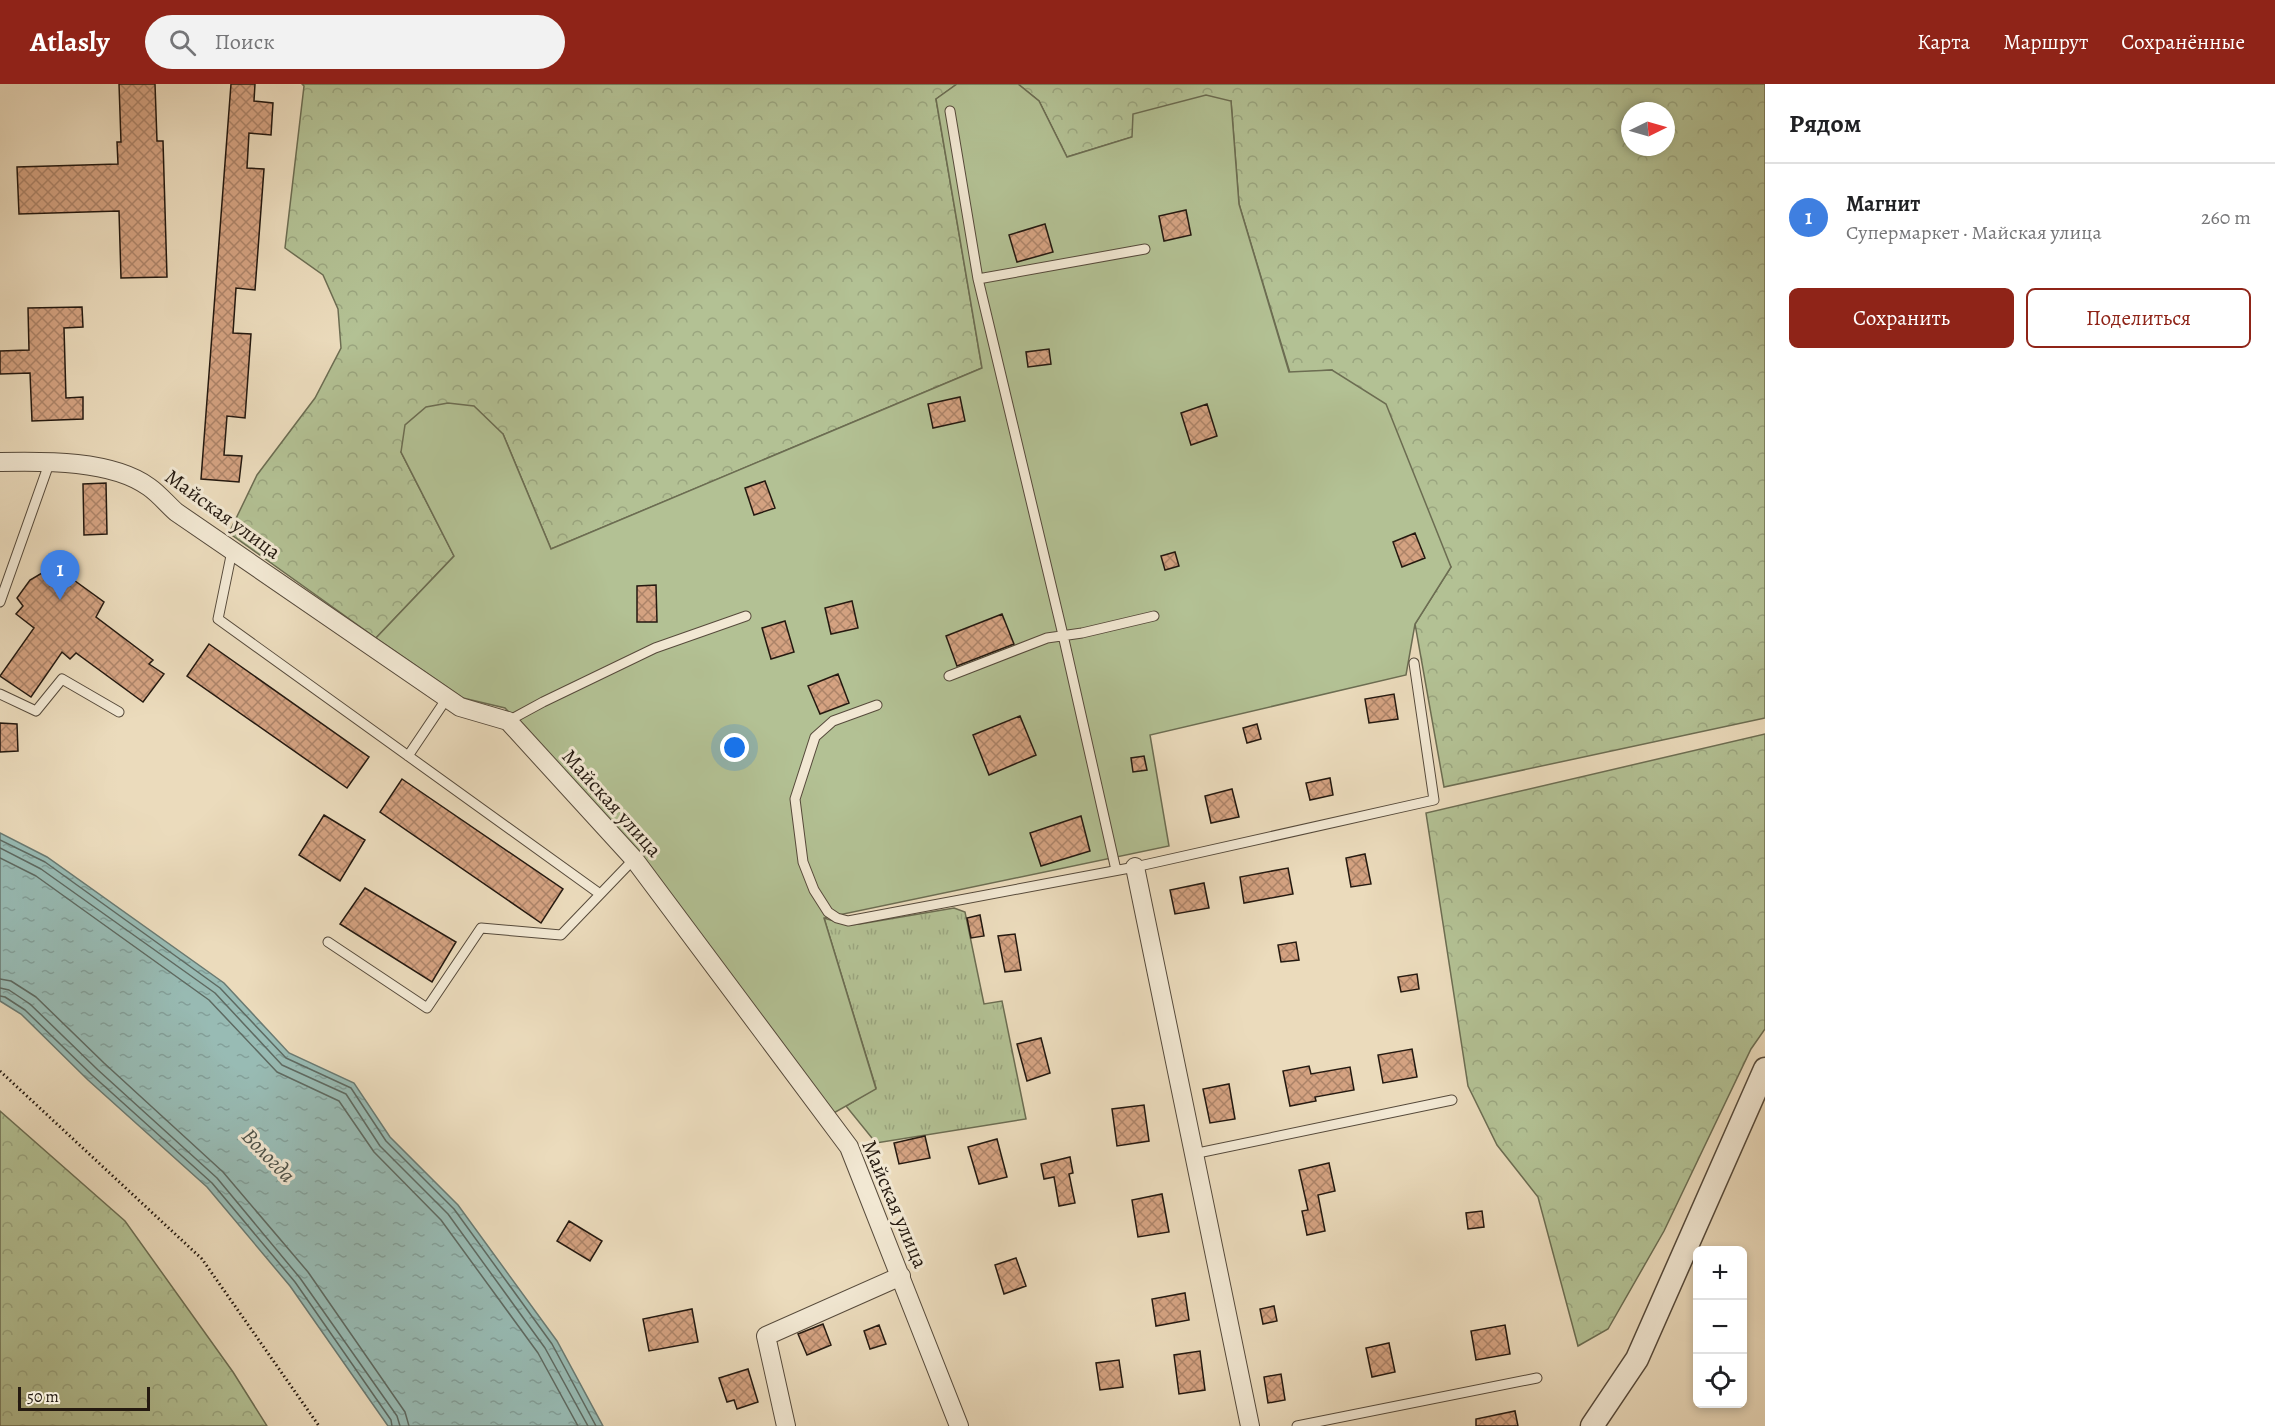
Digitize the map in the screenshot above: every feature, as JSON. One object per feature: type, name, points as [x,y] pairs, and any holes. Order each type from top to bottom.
[{"type":"street","name":"Майская улица","points":[[0,462],[50,461],[117,471],[148,486],[176,512],[460,707],[508,721],[634,859],[849,1147],[959,1426]]},
{"type":"street","points":[[1135,867],[1250,1426]]},
{"type":"street","points":[[1592,1426],[1637,1359],[1765,1069]]},
{"type":"street","points":[[786,1426],[766,1336],[901,1276]]},
{"type":"lane","points":[[950,111],[978,279],[1063,635],[1116,870]]},
{"type":"lane","points":[[978,279],[1144,249]]},
{"type":"lane","points":[[0,602],[50,461]]},
{"type":"lane","points":[[232,550],[218,619],[600,894]]},
{"type":"lane","points":[[508,721],[655,648],[746,616]]},
{"type":"lane","points":[[949,676],[1047,638],[1082,633],[1154,616]]},
{"type":"lane","points":[[877,705],[833,721],[815,737],[795,799],[804,862],[814,890],[828,912],[848,921],[1135,867],[1434,800],[1413,663]]},
{"type":"lane","points":[[0,694],[36,711],[62,679],[119,712]]},
{"type":"lane","points":[[408,756],[447,698]]},
{"type":"lane","points":[[328,942],[427,1008],[481,928],[561,935],[634,859]]},
{"type":"lane","points":[[1193,1154],[1452,1100]]},
{"type":"lane","points":[[1297,1426],[1538,1378]]},
{"type":"path","points":[[0,1071],[202,1259],[319,1426]]},
{"type":"green space","points":[[302,84],[957,84],[936,99],[982,368],[551,549],[503,434],[401,452],[454,556],[376,638],[229,533],[257,475],[315,398],[341,348],[338,309],[323,275],[285,248],[304,86]]},
{"type":"green space","points":[[957,84],[1018,84],[1039,101],[1067,157],[1132,137],[1133,114],[1206,95],[1231,101],[1239,204],[1289,372],[1332,370],[1386,404],[1451,567],[1415,624],[1406,675],[1150,735],[1169,846],[824,918],[876,1089],[832,1114],[639,855],[505,708],[463,698],[376,638],[454,556],[401,452],[405,425],[426,407],[448,403],[474,406],[503,434],[551,549],[982,368],[936,99]]},
{"type":"green space","points":[[1018,84],[1765,84],[1765,718],[1444,787],[1415,624],[1451,567],[1332,370],[1290,373],[1239,204],[1231,101],[1132,137],[1067,157],[1039,101]]},
{"type":"green space","points":[[1765,734],[1765,1029],[1751,1049],[1664,1231],[1608,1329],[1578,1346],[1538,1197],[1497,1145],[1468,1086],[1426,813]]},
{"type":"green space","points":[[954,908],[965,912],[984,1004],[1002,1001],[1026,1119],[876,1143],[846,1106],[876,1088],[824,918],[847,925],[860,924]]},
{"type":"green space","points":[[0,1111],[125,1221],[233,1372],[267,1426],[0,1426]]},
{"type":"water","name":"Вологда","points":[[0,833],[47,857],[224,983],[289,1053],[354,1083],[390,1137],[458,1205],[557,1341],[603,1426],[388,1426],[290,1286],[207,1187],[88,1080],[21,1014],[0,1001]]},
{"type":"building","points":[[119,84],[155,84],[157,141],[163,141],[167,277],[121,278],[119,211],[19,214],[17,167],[118,164],[117,142],[121,142]]},
{"type":"building","points":[[231,84],[255,84],[254,101],[273,103],[271,135],[249,133],[247,168],[264,169],[255,290],[236,288],[233,333],[251,334],[245,418],[227,416],[224,455],[242,456],[239,482],[201,479]]},
{"type":"building","points":[[1186,210],[1191,235],[1164,241],[1159,216]]},
{"type":"building","points":[[1045,224],[1053,252],[1017,262],[1009,235]]},
{"type":"building","points":[[82,307],[83,327],[64,328],[66,398],[83,397],[83,419],[32,421],[30,373],[0,374],[0,351],[29,350],[28,308]]},
{"type":"building","points":[[1049,349],[1051,364],[1028,367],[1026,352]]},
{"type":"building","points":[[960,397],[965,421],[933,428],[928,404]]},
{"type":"building","points":[[1207,404],[1217,436],[1191,445],[1181,413]]},
{"type":"building","points":[[765,481],[775,508],[754,515],[745,488]]},
{"type":"building","points":[[106,483],[107,534],[84,535],[83,484]]},
{"type":"building","points":[[1415,533],[1425,558],[1402,567],[1393,542]]},
{"type":"building","points":[[1175,552],[1179,566],[1165,570],[1161,556]]},
{"type":"building","points":[[60,570],[104,602],[96,617],[153,660],[149,664],[164,674],[143,702],[76,653],[70,659],[62,652],[31,697],[0,676],[34,628],[16,614],[23,606],[17,598],[30,580],[42,573]]},
{"type":"building","points":[[656,585],[657,622],[637,622],[637,586]]},
{"type":"building","points":[[852,601],[858,628],[831,634],[825,608]]},
{"type":"building","points":[[1002,614],[1014,644],[957,666],[946,636]]},
{"type":"building","points":[[785,621],[794,652],[771,659],[762,628]]},
{"type":"building","points":[[209,644],[369,757],[347,788],[187,676]]},
{"type":"building","points":[[838,674],[849,703],[820,714],[808,686]]},
{"type":"building","points":[[1394,694],[1398,719],[1369,723],[1365,699]]},
{"type":"building","points":[[1020,716],[1036,755],[989,775],[973,735]]},
{"type":"building","points":[[0,723],[17,724],[18,751],[0,752]]},
{"type":"building","points":[[1257,724],[1261,739],[1247,743],[1243,728]]},
{"type":"building","points":[[1144,756],[1147,770],[1133,772],[1131,758]]},
{"type":"building","points":[[1330,778],[1333,795],[1310,800],[1306,783]]},
{"type":"building","points":[[402,779],[563,889],[541,923],[380,812]]},
{"type":"building","points":[[1232,789],[1239,817],[1211,823],[1205,796]]},
{"type":"building","points":[[324,815],[365,840],[340,881],[299,855]]},
{"type":"building","points":[[1081,816],[1090,851],[1041,866],[1030,833]]},
{"type":"building","points":[[1365,854],[1371,884],[1351,887],[1346,858]]},
{"type":"building","points":[[1288,868],[1293,894],[1244,903],[1240,877]]},
{"type":"building","points":[[1204,883],[1209,908],[1175,914],[1170,890]]},
{"type":"building","points":[[365,888],[456,942],[432,982],[340,924]]},
{"type":"building","points":[[980,915],[984,936],[971,938],[967,918]]},
{"type":"building","points":[[1015,934],[1021,970],[1005,972],[998,936]]},
{"type":"building","points":[[1296,942],[1299,960],[1281,962],[1278,945]]},
{"type":"building","points":[[1417,974],[1419,989],[1401,992],[1398,977]]},
{"type":"building","points":[[1041,1038],[1050,1073],[1027,1081],[1017,1044]]},
{"type":"building","points":[[1412,1049],[1417,1077],[1383,1083],[1378,1055]]},
{"type":"building","points":[[1309,1066],[1311,1074],[1350,1067],[1354,1090],[1315,1097],[1316,1101],[1290,1106],[1283,1071]]},
{"type":"building","points":[[1229,1084],[1235,1119],[1210,1123],[1203,1089]]},
{"type":"building","points":[[1144,1105],[1149,1141],[1117,1146],[1112,1109]]},
{"type":"building","points":[[925,1136],[930,1158],[899,1164],[894,1143]]},
{"type":"building","points":[[997,1139],[1007,1177],[979,1184],[968,1147]]},
{"type":"building","points":[[1070,1157],[1073,1173],[1069,1174],[1075,1203],[1059,1206],[1054,1177],[1044,1179],[1041,1164]]},
{"type":"building","points":[[1329,1163],[1335,1191],[1318,1195],[1325,1231],[1307,1235],[1302,1211],[1308,1210],[1299,1170]]},
{"type":"building","points":[[1162,1194],[1169,1232],[1138,1237],[1132,1200]]},
{"type":"building","points":[[1482,1211],[1484,1227],[1468,1229],[1466,1213]]},
{"type":"building","points":[[569,1221],[602,1241],[590,1261],[557,1241]]},
{"type":"building","points":[[1016,1258],[1026,1286],[1004,1294],[995,1265]]},
{"type":"building","points":[[1185,1293],[1189,1320],[1156,1326],[1152,1299]]},
{"type":"building","points":[[1274,1306],[1277,1321],[1263,1324],[1260,1309]]},
{"type":"building","points":[[692,1309],[698,1342],[649,1351],[643,1319]]},
{"type":"building","points":[[823,1324],[831,1345],[807,1355],[798,1334]]},
{"type":"building","points":[[879,1325],[886,1344],[870,1349],[864,1331]]},
{"type":"building","points":[[1505,1325],[1510,1354],[1476,1360],[1471,1331]]},
{"type":"building","points":[[1389,1343],[1395,1372],[1372,1377],[1366,1348]]},
{"type":"building","points":[[1200,1351],[1205,1390],[1179,1394],[1174,1355]]},
{"type":"building","points":[[1119,1360],[1123,1387],[1100,1390],[1096,1363]]},
{"type":"building","points":[[748,1369],[758,1402],[737,1409],[734,1400],[727,1402],[719,1378]]},
{"type":"building","points":[[1281,1374],[1285,1400],[1268,1403],[1264,1377]]},
{"type":"building","points":[[1515,1411],[1518,1426],[1476,1426],[1476,1419]]},
{"type":"place","name":"Магнит","points":[[60,600]]}]
